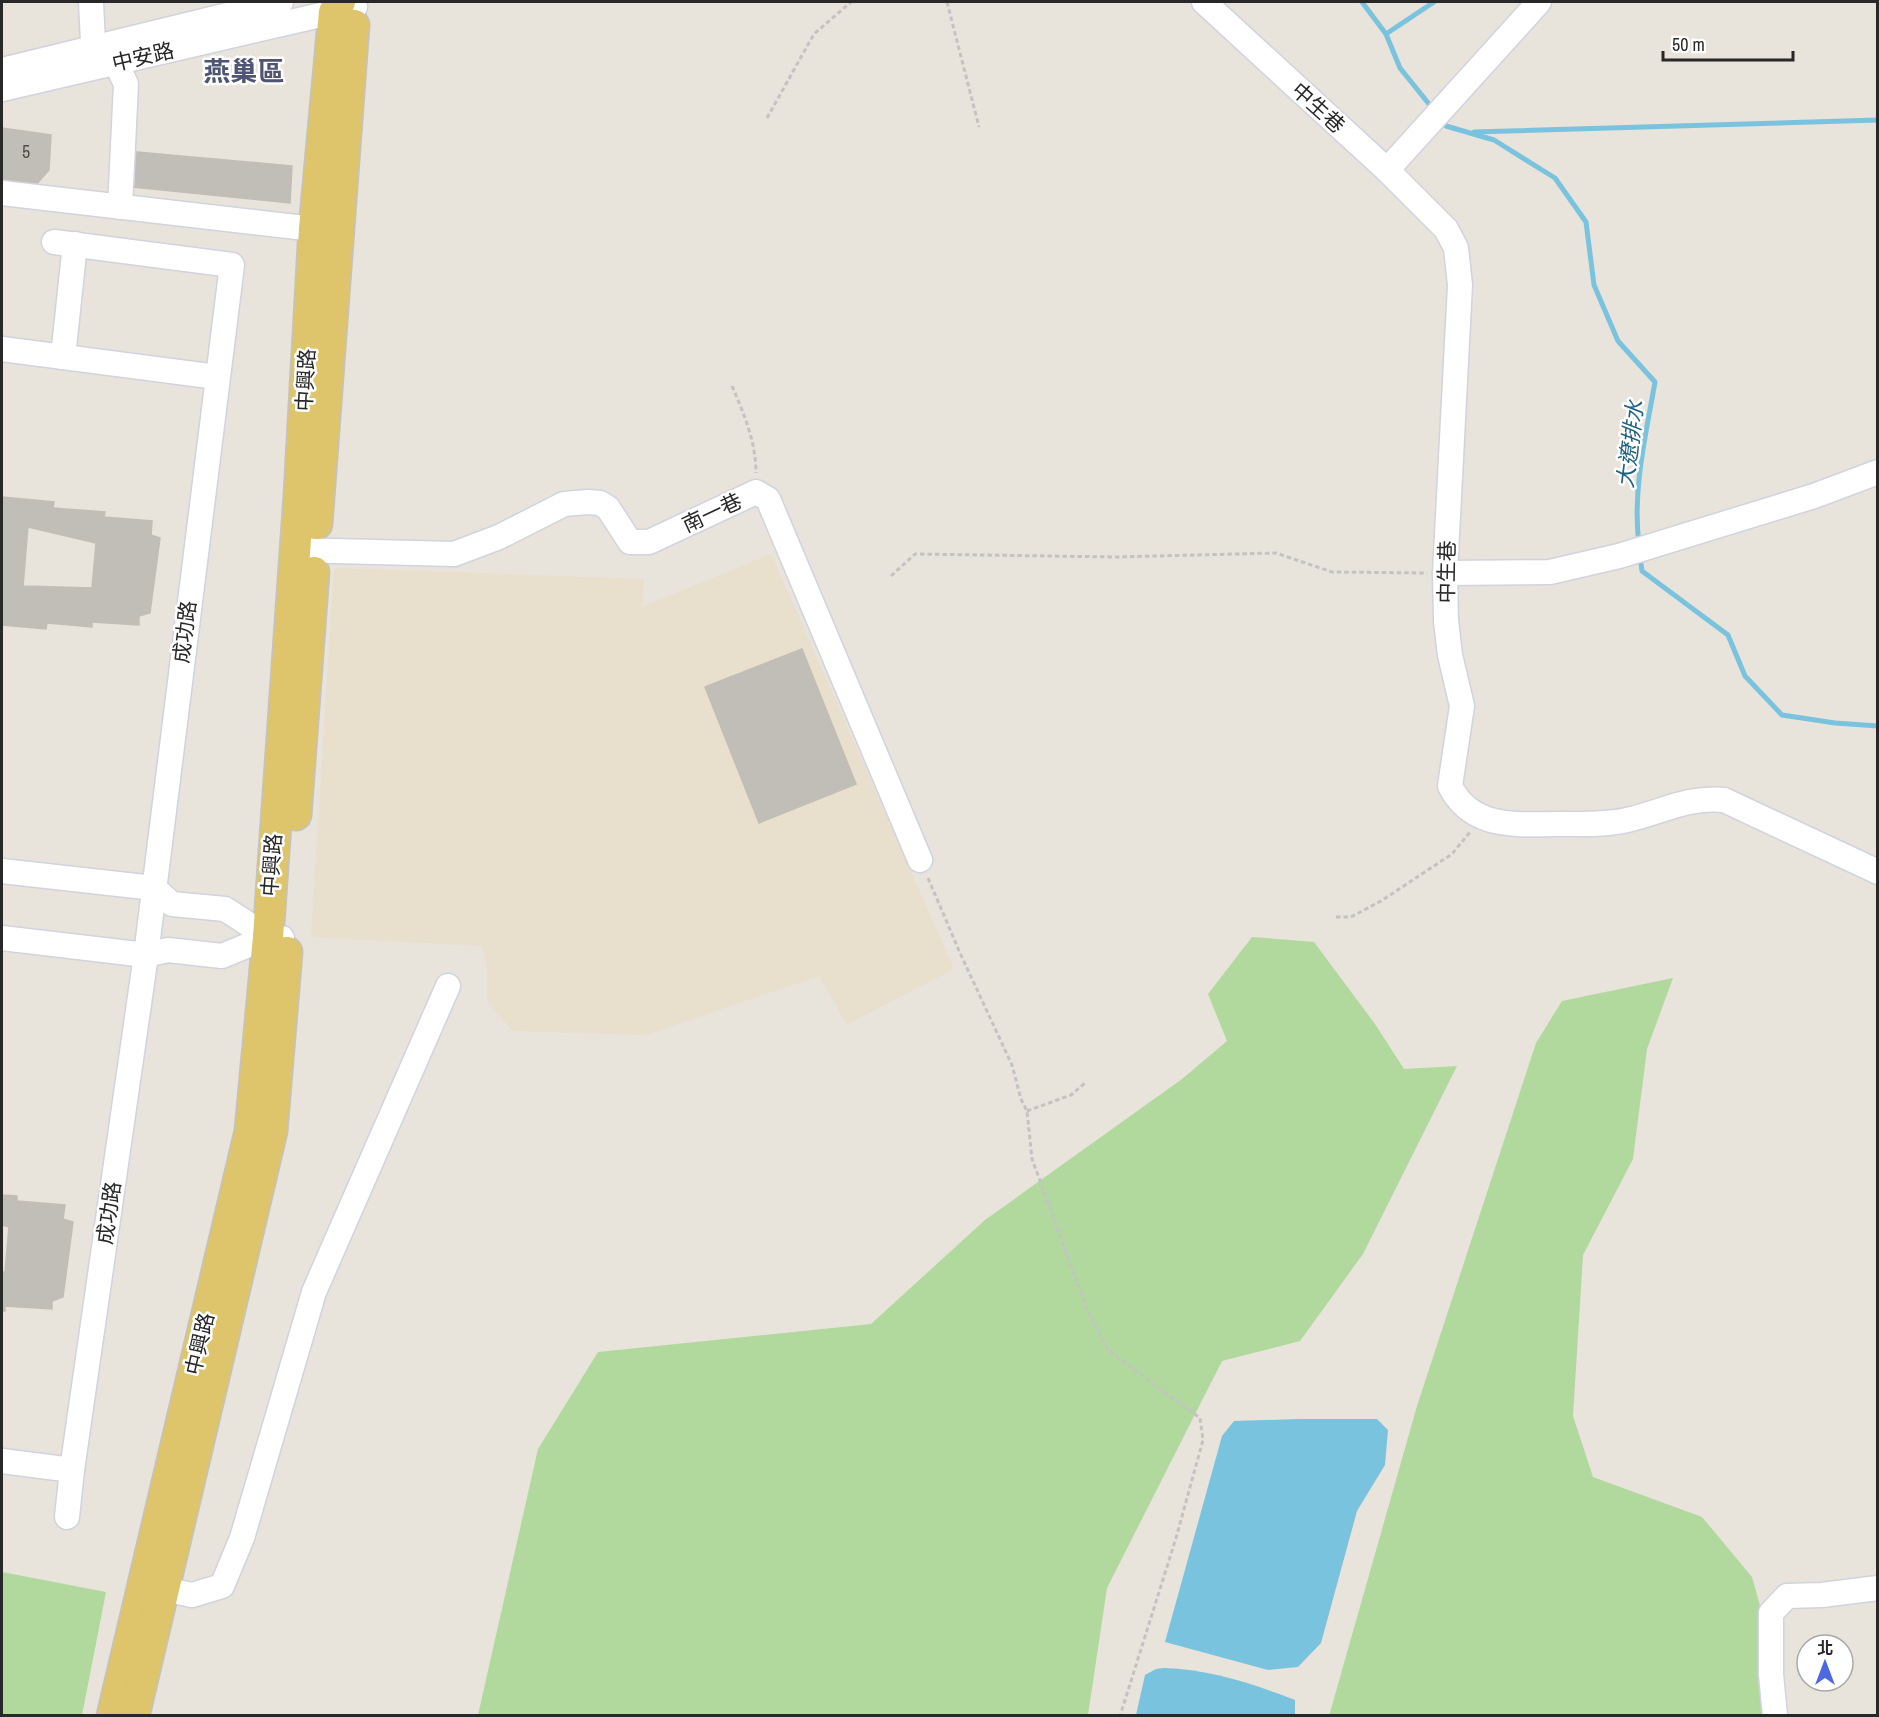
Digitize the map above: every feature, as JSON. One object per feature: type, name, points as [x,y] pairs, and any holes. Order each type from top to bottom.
[{"type":"main road","name":"中興路","points":[[305,551],[314,230],[346,6]]},
{"type":"main road","name":"中興路","points":[[112,1716],[154,1588],[272,1131],[278,938],[346,6]]},
{"type":"main road","name":"中興路","points":[[134,1716],[154,1588]]},
{"type":"street","points":[[91,2],[101,60],[126,84],[120,207]]},
{"type":"street","name":"中安路","points":[[101,60],[282,2]]},
{"type":"street","name":"中生巷","points":[[1204,2],[1387,170],[1446,229],[1456,248],[1460,285],[1445,573],[1446,621],[1450,655],[1462,706],[1450,786],[1456,798],[1466,808],[1502,824],[1583,824],[1626,820],[1684,802],[1707,799],[1724,800],[1878,872]]},
{"type":"street","points":[[1387,170],[1539,2]]},
{"type":"street","name":"中安路","points":[[5,79],[346,6]]},
{"type":"street","points":[[2,193],[314,230]]},
{"type":"street","name":"成功路","points":[[63,357],[65,243],[232,265],[146,955],[67,1517]]},
{"type":"street","points":[[2,349],[217,377]]},
{"type":"street","points":[[1445,573],[1550,572],[1619,556],[1814,495],[1878,471]]},
{"type":"street","name":"南一巷","points":[[305,551],[454,554],[499,537],[564,504],[588,502],[600,503],[608,508],[630,542],[649,542],[756,492],[768,499],[920,860]]},
{"type":"street","points":[[2,871],[154,888],[172,904],[225,909],[278,938]]},
{"type":"street","points":[[2,938],[146,955],[168,950],[222,956],[278,938]]},
{"type":"street","points":[[154,1588],[192,1595],[222,1586],[242,1538],[314,1292],[448,987]]},
{"type":"street","points":[[2,1461],[72,1470]]},
{"type":"street","points":[[1775,1716],[1771,1674],[1771,1613],[1787,1596],[1822,1595],[1878,1588]]},
{"type":"path","points":[[767,118],[814,34],[851,2]]},
{"type":"path","points":[[947,2],[979,127]]},
{"type":"path","points":[[732,387],[744,414],[756,453],[756,492]]},
{"type":"path","points":[[891,576],[915,554],[1116,557],[1276,553],[1332,572],[1445,573]]},
{"type":"path","points":[[1336,917],[1351,917],[1381,901],[1452,854],[1483,817]]},
{"type":"path","points":[[920,860],[1012,1065],[1027,1111],[1032,1159],[1089,1315],[1109,1352],[1200,1418],[1203,1440],[1176,1538],[1120,1716]]},
{"type":"path","points":[[1027,1111],[1071,1095],[1086,1083]]},
{"type":"shaded area","points":[[771,554],[954,969],[847,1024],[819,976],[646,1035],[513,1031],[487,1001],[487,965],[482,946],[311,937],[334,568],[644,579],[642,607]]},
{"type":"green space","points":[[1252,937],[1314,942],[1375,1024],[1404,1069],[1457,1066],[1363,1254],[1300,1341],[1222,1361],[1107,1588],[1088,1715],[478,1715],[538,1449],[598,1352],[871,1324],[985,1220],[1182,1079],[1227,1041],[1208,994]]},
{"type":"green space","points":[[1673,978],[1647,1049],[1633,1159],[1583,1255],[1573,1416],[1593,1477],[1702,1517],[1752,1577],[1762,1613],[1765,1715],[1329,1716],[1417,1406],[1536,1043],[1562,1001]]},
{"type":"green space","points":[[2,1572],[106,1592],[82,1715],[2,1715]]},
{"type":"water","points":[[1377,1419],[1388,1430],[1385,1465],[1357,1511],[1321,1643],[1298,1667],[1268,1670],[1165,1642],[1222,1436],[1234,1421]]},
{"type":"water","points":[[1156,1669],[1214,1674],[1279,1694],[1295,1700],[1295,1715],[1136,1715],[1145,1675]]},
{"type":"building","points":[[2,128],[51,135],[49,170],[35,186],[2,179]]},
{"type":"building","points":[[137,152],[292,166],[290,203],[133,187]]},
{"type":"building","points":[[2,497],[54,502],[53,508],[105,512],[104,517],[152,521],[151,535],[160,538],[150,613],[139,616],[139,625],[92,622],[92,627],[47,623],[46,629],[2,625]],"holes":[[[28,527],[96,543],[92,588],[23,586]]]},
{"type":"building","points":[[802,649],[856,784],[759,823],[705,687]]},
{"type":"building","points":[[2,1195],[17,1196],[17,1201],[65,1205],[63,1219],[73,1222],[63,1297],[52,1301],[52,1309],[5,1306],[5,1311],[2,1311],[2,1272],[5,1272],[9,1227],[2,1225]]},
{"type":"waterway","name":"大遼排水","points":[[1362,2],[1386,34],[1400,68],[1433,109]]},
{"type":"waterway","points":[[1386,34],[1434,2]]},
{"type":"waterway","name":"大遼排水","points":[[1441,119],[1446,126],[1494,140],[1555,178],[1586,222],[1594,285],[1618,341],[1655,382],[1639,483],[1637,504],[1639,544]]},
{"type":"waterway","points":[[1474,132],[1878,120]]},
{"type":"waterway","name":"大遼排水","points":[[1640,557],[1642,571],[1728,635],[1745,676],[1782,715],[1835,723],[1878,726]]},
{"type":"district","name":"燕巢區","points":[[244,72]]}]
